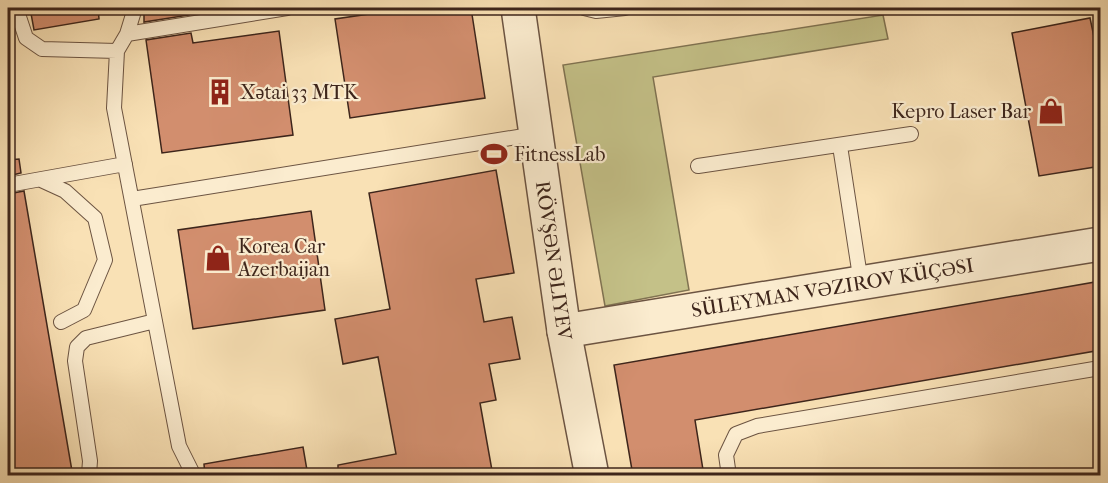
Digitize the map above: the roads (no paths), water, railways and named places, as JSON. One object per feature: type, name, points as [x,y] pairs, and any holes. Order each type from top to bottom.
[{"type":"street","name":"RÖVŞƏN ƏLIYEV","points":[[518,8],[564,331],[592,476]]},
{"type":"street","name":"SÜLEYMAN VƏZIROV KÜÇƏSI","points":[[564,331],[1101,244]]},
{"type":"lane","points":[[16,8],[26,38],[42,49],[117,51]]},
{"type":"lane","points":[[135,8],[127,34],[117,51],[114,108],[179,446],[194,476]]},
{"type":"lane","points":[[127,34],[287,8]]},
{"type":"lane","points":[[584,8],[596,11],[625,8]]},
{"type":"lane","points":[[132,199],[536,134]]},
{"type":"lane","points":[[698,166],[911,134]]},
{"type":"lane","points":[[840,146],[861,284]]},
{"type":"lane","points":[[8,185],[125,164]]},
{"type":"lane","points":[[41,180],[65,191],[95,218],[105,260],[84,310],[61,322]]},
{"type":"lane","points":[[86,476],[89,474],[90,461],[75,361],[77,347],[86,338],[155,321]]},
{"type":"lane","points":[[729,476],[726,455],[736,434],[757,426],[1101,368]]},
{"type":"place","name":"Xətai 33 MTK","points":[[220,92]]},
{"type":"place","name":"Kepro Laser Bar","points":[[1051,111]]},
{"type":"place","name":"FitnessLab","points":[[494,154]]},
{"type":"place","name":"Korea Car Azerbaijan","points":[[218,258]]}]
